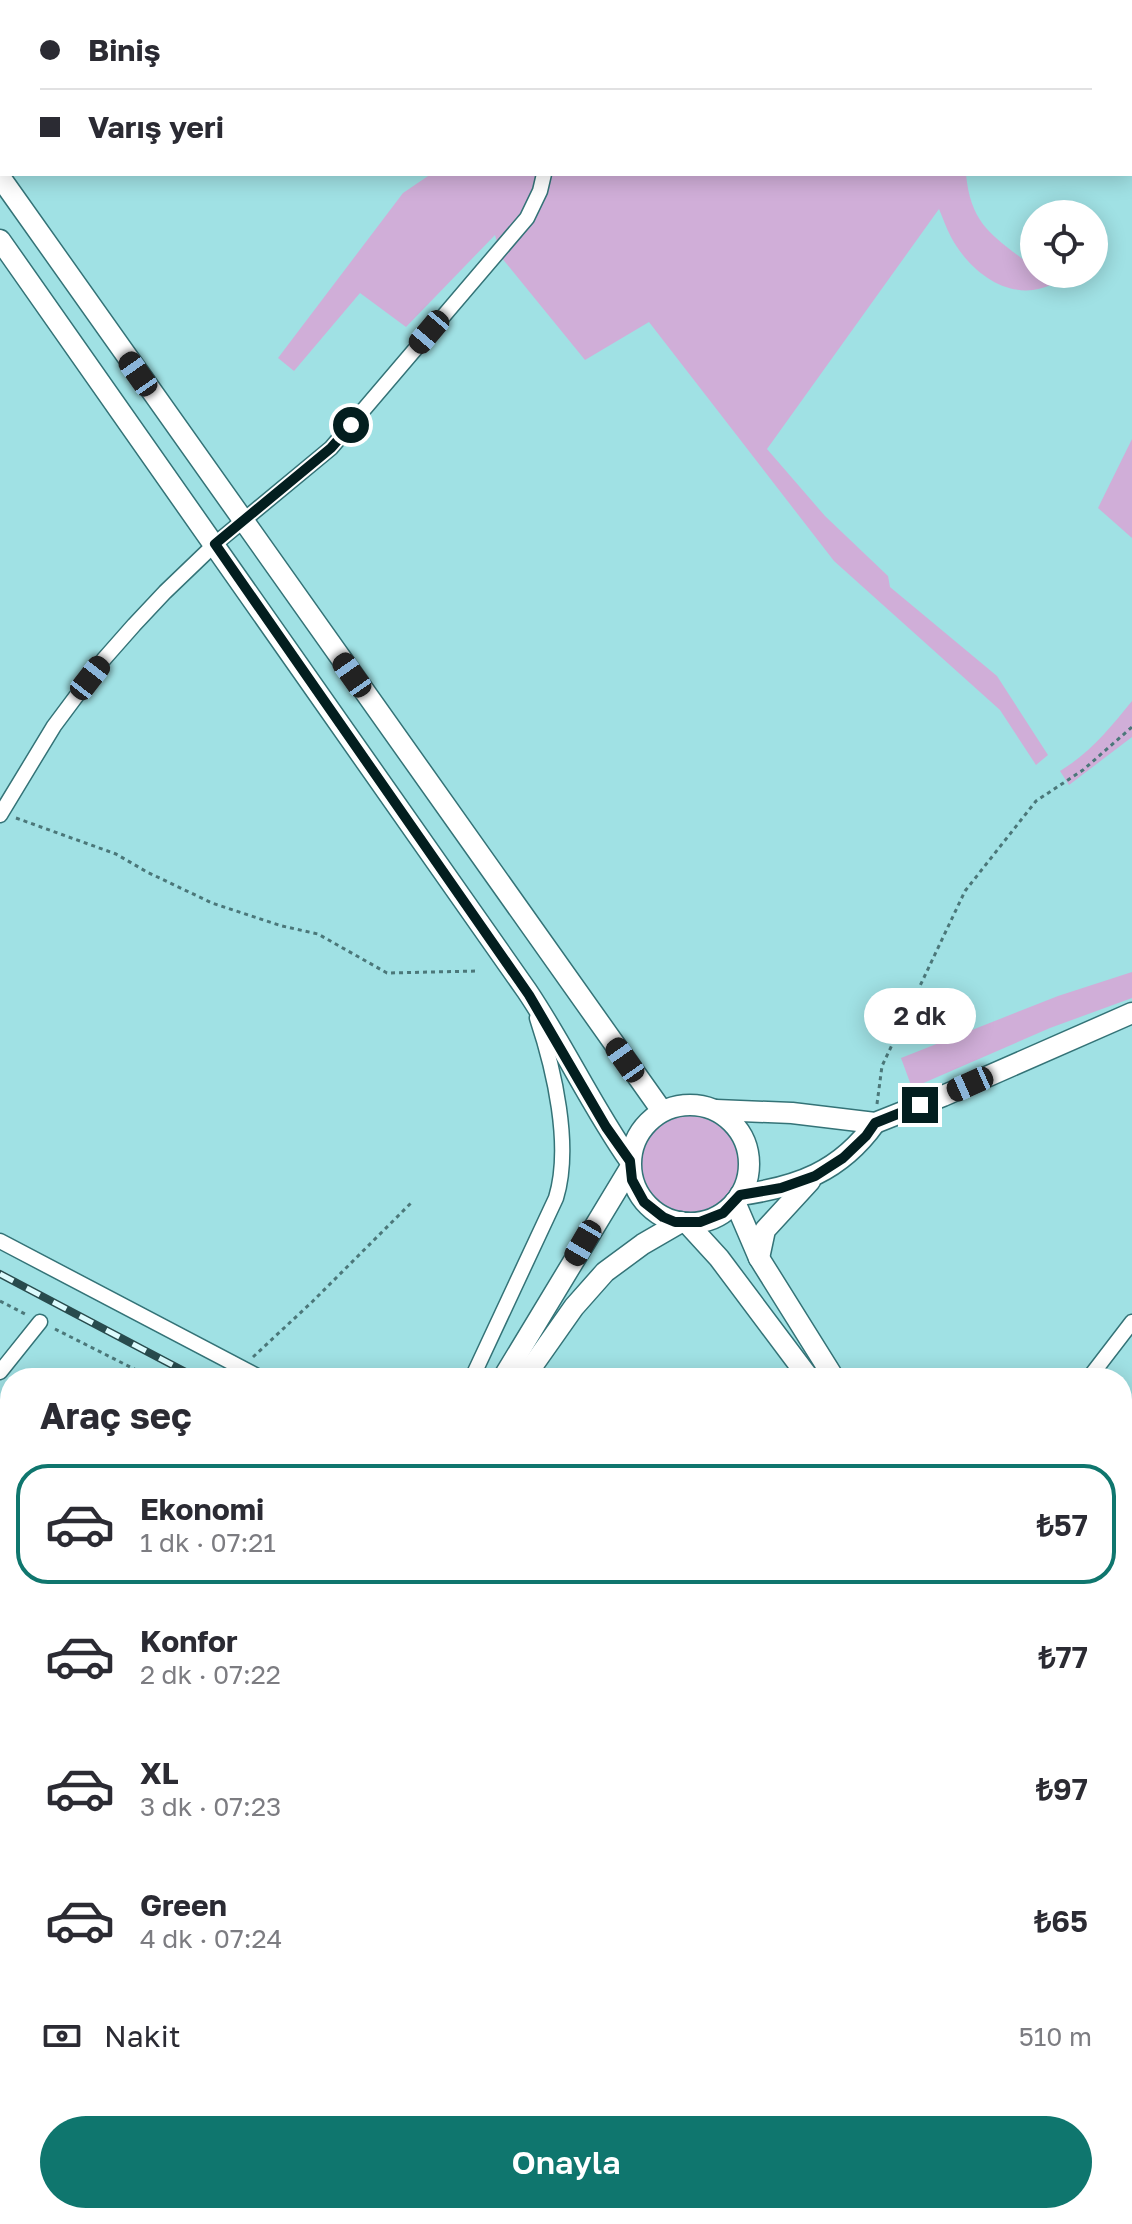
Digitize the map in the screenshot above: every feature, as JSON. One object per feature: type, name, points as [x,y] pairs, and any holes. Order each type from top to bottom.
[{"type":"street","points":[[1,814],[47,736],[104,659],[165,592],[215,544],[331,448],[527,218],[544,176]]},
{"type":"street","points":[[0,177],[662,1111]]},
{"type":"street","points":[[0,240],[529,995],[630,1164]]},
{"type":"street","points":[[477,1368],[562,1179],[554,1080],[529,995]]},
{"type":"street","points":[[802,1368],[719,1258],[684,1223],[663,1217],[644,1202],[632,1180],[630,1164],[634,1143],[647,1122],[662,1111],[692,1104],[716,1110],[792,1113],[875,1123],[1132,1013]]},
{"type":"street","points":[[531,1368],[574,1307],[605,1272],[643,1244],[684,1223],[712,1219],[738,1199],[749,1172],[747,1147],[735,1125],[716,1110]]},
{"type":"street","points":[[738,1199],[815,1176],[843,1158],[875,1123]]},
{"type":"street","points":[[509,1368],[630,1164]]},
{"type":"street","points":[[759,1258],[765,1230],[815,1176]]},
{"type":"street","points":[[738,1199],[759,1258],[828,1368]]},
{"type":"street","points":[[0,1241],[241,1368]]},
{"type":"street","points":[[3,1368],[40,1322]]},
{"type":"street","points":[[1097,1368],[1132,1322]]},
{"type":"path","points":[[875,1123],[882,1066],[965,891],[1036,801],[1083,770],[1132,727]]},
{"type":"path","points":[[1,814],[116,854],[212,903],[282,926],[318,934],[387,973],[478,971]]},
{"type":"path","points":[[241,1368],[323,1292],[411,1203]]},
{"type":"path","points":[[0,1301],[132,1368]]},
{"type":"shaded area","points":[[428,176],[966,176],[973,207],[980,219],[997,239],[1020,257],[1020,288],[1041,288],[1023,290],[1008,288],[981,273],[959,250],[939,209],[767,449],[825,516],[888,576],[890,587],[997,676],[1048,755],[1036,765],[1000,710],[834,561],[649,322],[585,360],[501,257],[495,235],[406,327],[360,293],[294,371],[278,358],[403,193]]},
{"type":"shaded area","points":[[1132,439],[1132,538],[1098,508]]},
{"type":"shaded area","points":[[1132,701],[1132,737],[1069,785],[1060,771],[1090,748]]},
{"type":"shaded area","points":[[1132,972],[1132,998],[1050,1028],[912,1088],[901,1058],[1058,996]]},
{"type":"shaded area","points":[[690,1116],[708,1120],[724,1130],[734,1146],[738,1164],[734,1182],[724,1198],[708,1208],[690,1212],[672,1208],[656,1198],[646,1182],[642,1164],[646,1146],[656,1130],[672,1120]]},
{"type":"railway","points":[[0,1274],[178,1368]]},
{"type":"route","points":[[351,425],[331,448],[215,544],[529,995],[606,1127],[630,1161],[632,1180],[644,1202],[653,1211],[675,1222],[712,1219],[733,1205],[740,1195],[781,1188],[830,1168],[855,1148],[875,1123],[920,1105]]}]
